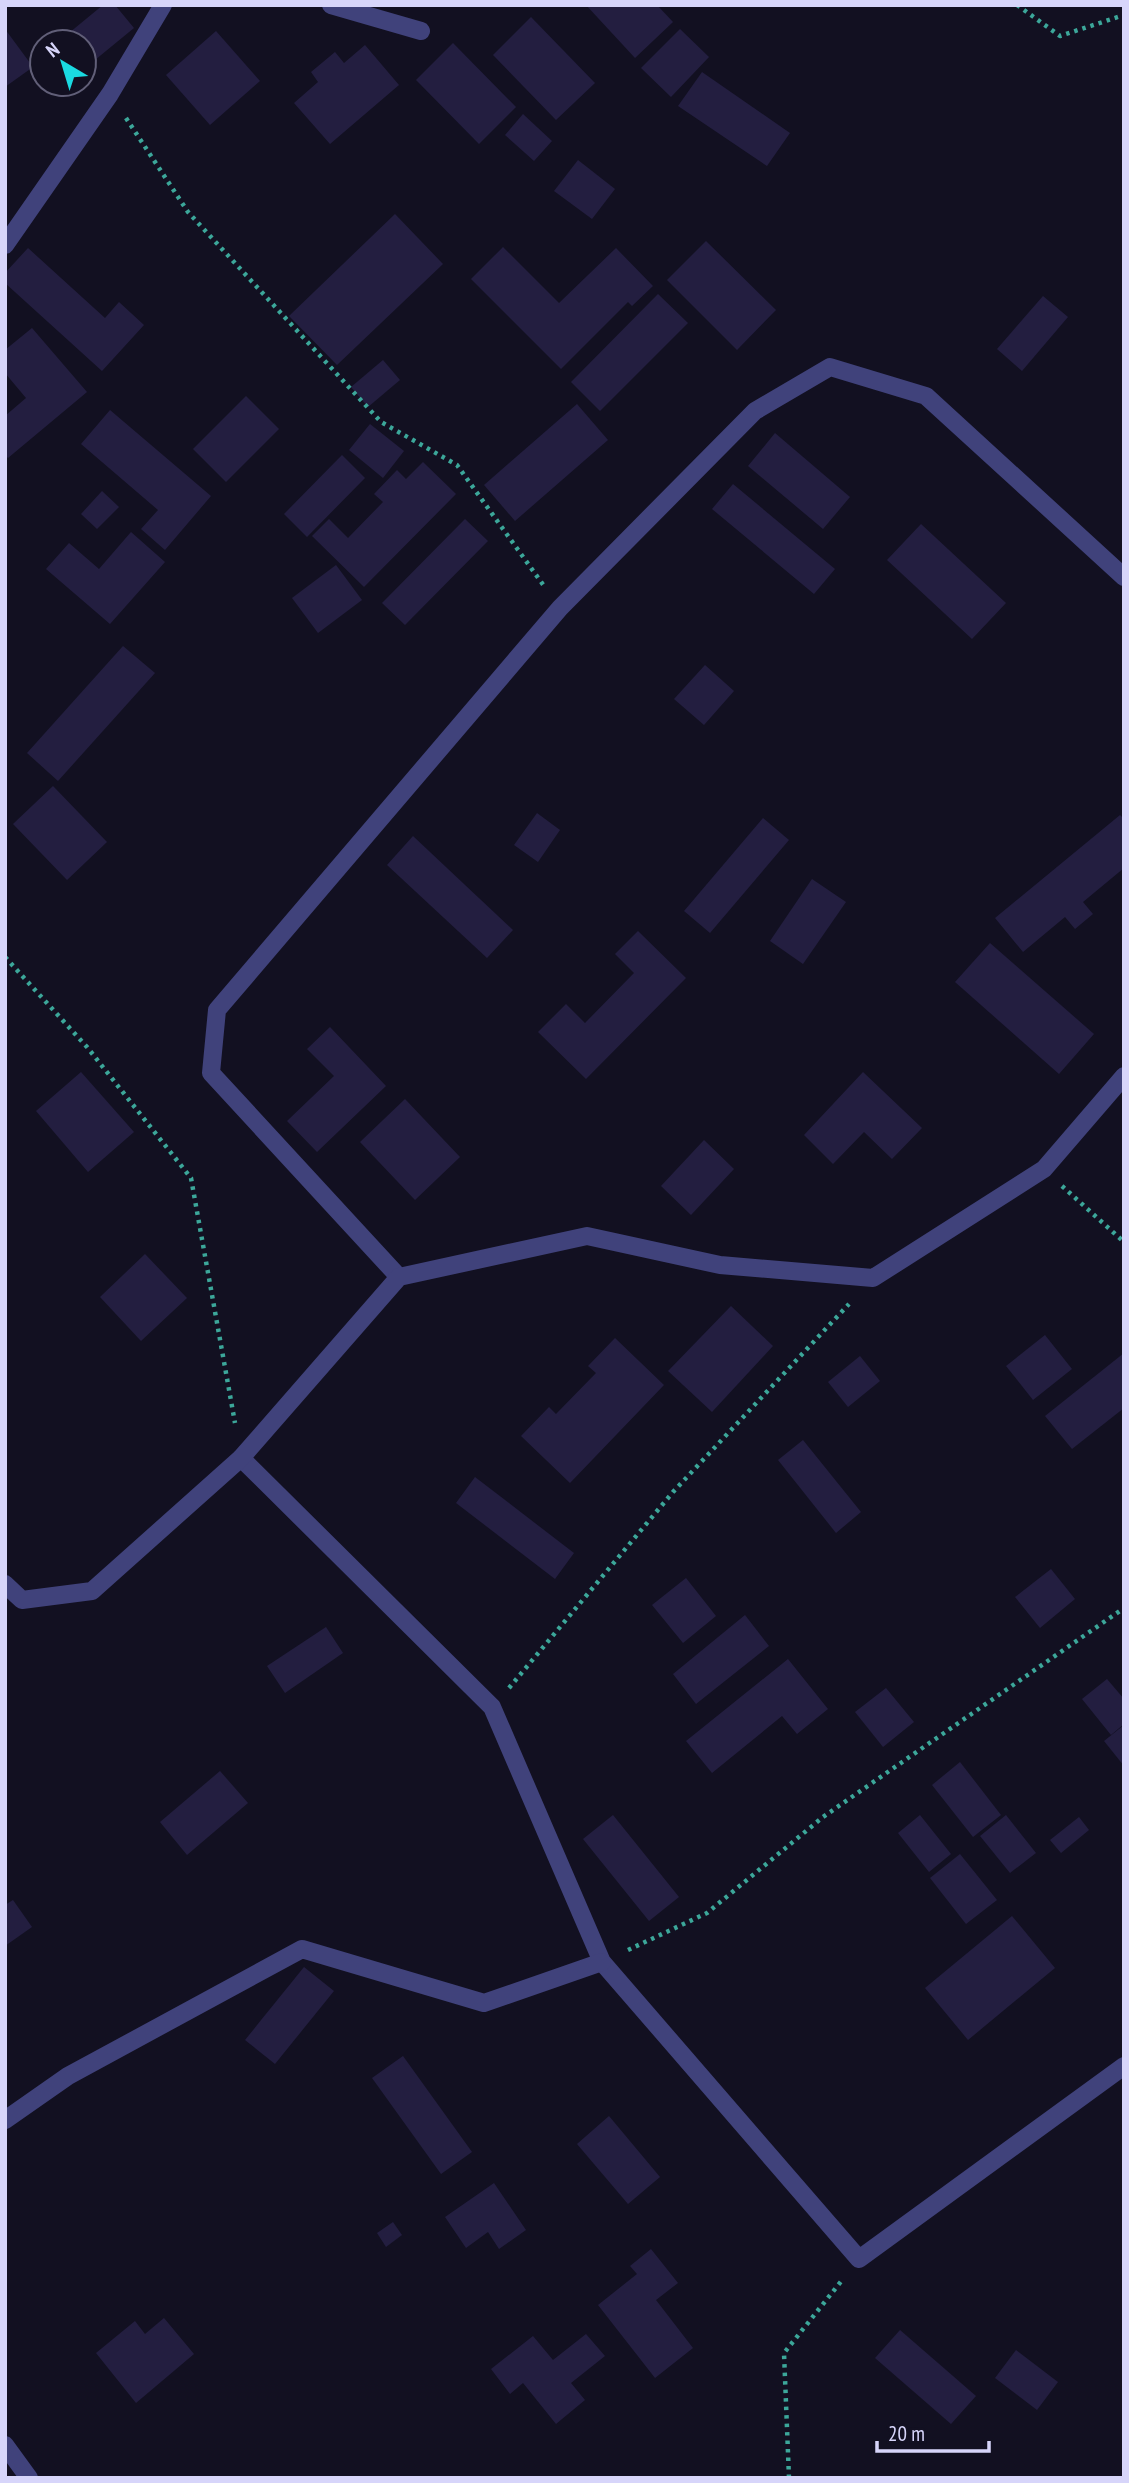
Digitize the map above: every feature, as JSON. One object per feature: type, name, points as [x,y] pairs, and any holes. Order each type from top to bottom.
[{"type":"street","points":[[5,245],[110,94],[163,5]]},
{"type":"street","points":[[331,5],[421,31]]},
{"type":"street","points":[[399,1277],[211,1073],[217,1010],[560,608],[755,411],[830,367],[926,396],[1124,578]]},
{"type":"street","points":[[5,1584],[22,1600],[92,1591],[241,1458],[399,1277],[587,1236],[720,1265],[873,1278],[1044,1169],[1124,1076]]},
{"type":"street","points":[[241,1458],[492,1707],[602,1962],[859,2259],[1124,2066]]},
{"type":"street","points":[[5,2120],[68,2076],[302,1949],[484,2003],[602,1962]]},
{"type":"street","points":[[5,2445],[29,2478]]},
{"type":"path","points":[[1017,5],[1060,36],[1124,15]]},
{"type":"path","points":[[110,94],[188,212],[381,422],[457,465],[560,608]]},
{"type":"path","points":[[5,957],[86,1047],[191,1178],[241,1458]]},
{"type":"path","points":[[1044,1169],[1124,1242]]},
{"type":"path","points":[[492,1707],[673,1492],[873,1278]]},
{"type":"path","points":[[602,1962],[707,1913],[823,1817],[1124,1608]]},
{"type":"path","points":[[789,2478],[785,2353],[859,2259]]},
{"type":"building","points":[[103,5],[115,5],[134,28],[98,58],[98,28],[75,28]]},
{"type":"building","points":[[586,5],[657,5],[673,22],[635,58]]},
{"type":"building","points":[[531,17],[595,83],[556,120],[493,55]]},
{"type":"building","points":[[5,29],[28,60],[28,71],[5,87]]},
{"type":"building","points":[[680,29],[709,57],[671,97],[641,68]]},
{"type":"building","points":[[216,31],[260,81],[210,125],[166,75]]},
{"type":"building","points":[[453,43],[516,107],[479,144],[416,80]]},
{"type":"building","points":[[365,45],[399,85],[330,144],[294,103],[318,82],[311,72],[335,52],[344,63]]},
{"type":"building","points":[[702,72],[790,133],[767,166],[678,106]]},
{"type":"building","points":[[523,114],[552,141],[534,161],[505,135]]},
{"type":"building","points":[[578,160],[615,189],[592,219],[554,191]]},
{"type":"building","points":[[395,214],[443,264],[337,365],[289,316]]},
{"type":"building","points":[[706,241],[776,310],[737,350],[667,280]]},
{"type":"building","points":[[503,247],[559,303],[616,248],[653,286],[632,306],[628,302],[561,369],[471,279]]},
{"type":"building","points":[[28,248],[105,318],[119,302],[144,325],[102,371],[5,283],[5,273]]},
{"type":"building","points":[[658,294],[688,323],[600,411],[571,382]]},
{"type":"building","points":[[1043,296],[1068,317],[1022,371],[997,349]]},
{"type":"building","points":[[32,328],[87,392],[8,458],[5,455],[5,416],[26,398],[5,373],[5,350]]},
{"type":"building","points":[[383,360],[400,380],[368,407],[351,387]]},
{"type":"building","points":[[246,396],[279,429],[226,482],[193,449]]},
{"type":"building","points":[[577,404],[608,440],[515,521],[484,485]]},
{"type":"building","points":[[110,410],[211,496],[165,550],[141,529],[158,510],[81,444]]},
{"type":"building","points":[[370,424],[404,451],[383,478],[349,450]]},
{"type":"building","points":[[775,433],[850,497],[823,529],[748,466]]},
{"type":"building","points":[[342,455],[365,478],[307,537],[284,514]]},
{"type":"building","points":[[423,462],[456,494],[364,587],[312,536],[329,519],[348,538],[383,502],[374,494],[397,470],[406,479]]},
{"type":"building","points":[[733,484],[835,569],[814,594],[712,509]]},
{"type":"building","points":[[102,491],[119,507],[97,529],[81,514]]},
{"type":"building","points":[[465,519],[488,541],[405,625],[382,603]]},
{"type":"building","points":[[921,524],[1006,603],[972,639],[887,560]]},
{"type":"building","points":[[131,532],[165,562],[110,624],[46,569],[69,543],[99,569]]},
{"type":"building","points":[[336,565],[362,600],[318,633],[292,598]]},
{"type":"building","points":[[123,646],[155,673],[58,781],[27,753]]},
{"type":"building","points":[[705,665],[734,691],[704,725],[674,699]]},
{"type":"building","points":[[53,786],[107,842],[67,880],[13,824]]},
{"type":"building","points":[[537,813],[560,830],[538,862],[514,845]]},
{"type":"building","points":[[1120,815],[1124,819],[1124,868],[1083,902],[1093,914],[1075,929],[1065,917],[1023,952],[995,918]]},
{"type":"building","points":[[763,818],[789,840],[710,933],[684,911]]},
{"type":"building","points":[[413,836],[513,930],[487,958],[387,865]]},
{"type":"building","points":[[812,879],[846,902],[803,964],[770,941]]},
{"type":"building","points":[[638,931],[686,978],[586,1079],[538,1032],[566,1004],[585,1023],[634,973],[615,954]]},
{"type":"building","points":[[990,943],[1094,1034],[1059,1074],[955,982]]},
{"type":"building","points":[[330,1027],[386,1086],[317,1152],[287,1121],[334,1076],[307,1049]]},
{"type":"building","points":[[81,1072],[134,1132],[88,1172],[36,1111]]},
{"type":"building","points":[[863,1072],[922,1128],[892,1159],[864,1132],[833,1164],[804,1135]]},
{"type":"building","points":[[405,1099],[460,1157],[415,1200],[360,1142]]},
{"type":"building","points":[[704,1140],[734,1169],[691,1215],[661,1186]]},
{"type":"building","points":[[145,1254],[187,1298],[141,1341],[100,1297]]},
{"type":"building","points":[[731,1306],[773,1346],[712,1412],[668,1371]]},
{"type":"building","points":[[1045,1335],[1072,1369],[1033,1400],[1006,1366]]},
{"type":"building","points":[[615,1338],[664,1385],[570,1483],[521,1436],[549,1407],[556,1414],[596,1373],[588,1366]]},
{"type":"building","points":[[1124,1353],[1124,1408],[1072,1449],[1045,1416]]},
{"type":"building","points":[[860,1356],[880,1381],[848,1407],[828,1382]]},
{"type":"building","points":[[803,1440],[861,1512],[836,1533],[778,1460]]},
{"type":"building","points":[[475,1477],[574,1553],[555,1579],[456,1503]]},
{"type":"building","points":[[1051,1569],[1075,1599],[1040,1628],[1015,1597]]},
{"type":"building","points":[[686,1578],[716,1616],[683,1643],[652,1605]]},
{"type":"building","points":[[745,1615],[769,1646],[696,1704],[673,1674]]},
{"type":"building","points":[[326,1627],[343,1653],[285,1693],[267,1666]]},
{"type":"building","points":[[788,1659],[828,1709],[797,1734],[782,1716],[712,1773],[686,1741]]},
{"type":"building","points":[[1107,1679],[1124,1699],[1124,1724],[1111,1735],[1082,1699]]},
{"type":"building","points":[[886,1688],[914,1722],[883,1747],[855,1712]]},
{"type":"building","points":[[1124,1725],[1124,1766],[1104,1741]]},
{"type":"building","points":[[960,1762],[1001,1815],[973,1837],[932,1785]]},
{"type":"building","points":[[220,1771],[248,1803],[187,1855],[160,1822]]},
{"type":"building","points":[[613,1815],[679,1897],[649,1921],[583,1839]]},
{"type":"building","points":[[920,1815],[951,1854],[929,1872],[898,1833]]},
{"type":"building","points":[[1006,1815],[1036,1853],[1010,1873],[980,1836]]},
{"type":"building","points":[[1079,1817],[1089,1830],[1061,1853],[1050,1840]]},
{"type":"building","points":[[960,1854],[997,1900],[966,1924],[930,1878]]},
{"type":"building","points":[[13,1900],[32,1927],[5,1946],[5,1905]]},
{"type":"building","points":[[1012,1916],[1055,1968],[968,2040],[925,1988]]},
{"type":"building","points":[[304,1967],[334,1991],[275,2064],[245,2040]]},
{"type":"building","points":[[403,2056],[472,2152],[441,2174],[372,2078]]},
{"type":"building","points":[[609,2116],[660,2177],[628,2204],[577,2144]]},
{"type":"building","points":[[494,2183],[526,2230],[499,2249],[488,2232],[466,2248],[445,2217]]},
{"type":"building","points":[[393,2222],[402,2235],[386,2247],[377,2233]]},
{"type":"building","points":[[651,2249],[678,2283],[656,2300],[693,2348],[655,2378],[598,2305],[637,2274],[630,2266]]},
{"type":"building","points":[[164,2318],[194,2354],[136,2403],[96,2353],[135,2321],[145,2334]]},
{"type":"building","points":[[900,2330],[976,2396],[951,2424],[875,2358]]},
{"type":"building","points":[[586,2334],[605,2356],[571,2383],[585,2400],[556,2424],[523,2383],[510,2394],[491,2369],[533,2336],[553,2360]]},
{"type":"building","points":[[1016,2350],[1058,2382],[1037,2410],[995,2378]]}]
